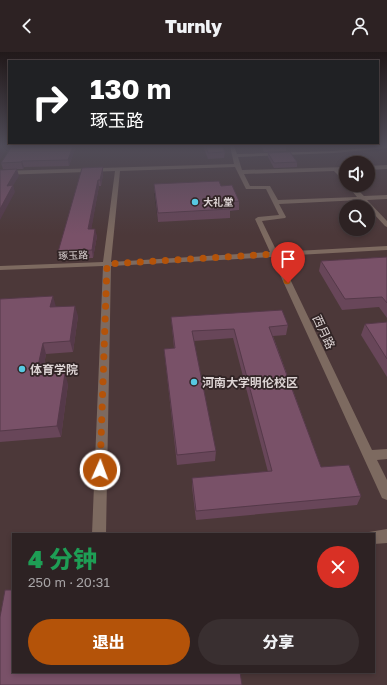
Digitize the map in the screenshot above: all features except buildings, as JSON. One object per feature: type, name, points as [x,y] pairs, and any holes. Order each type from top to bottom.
[{"type":"lane","points":[[99,533],[107,264],[117,176]]},
{"type":"lane","points":[[243,176],[248,188],[268,187],[275,202],[387,197]]},
{"type":"lane","points":[[356,192],[387,225]]},
{"type":"lane","name":"西月路","points":[[275,202],[283,217],[258,219],[387,494]]},
{"type":"lane","name":"琢玉路","points":[[0,268],[107,264],[387,248]]},
{"type":"lane","points":[[369,455],[387,454]]},
{"type":"lane","points":[[375,537],[387,536]]},
{"type":"shaded area","name":"河南大学明伦校区","points":[[0,176],[339,176],[339,192],[375,192],[375,176],[387,176],[387,685],[0,685]],"holes":[[[154,193],[239,210],[158,222]]]},
{"type":"place","name":"大礼堂","points":[[195,202]]},
{"type":"place","name":"体育学院","points":[[22,369]]},
{"type":"place","name":"河南大学明伦校区","points":[[194,382]]},
{"type":"route","points":[[100,470],[107,264],[274,254],[288,283]]}]
